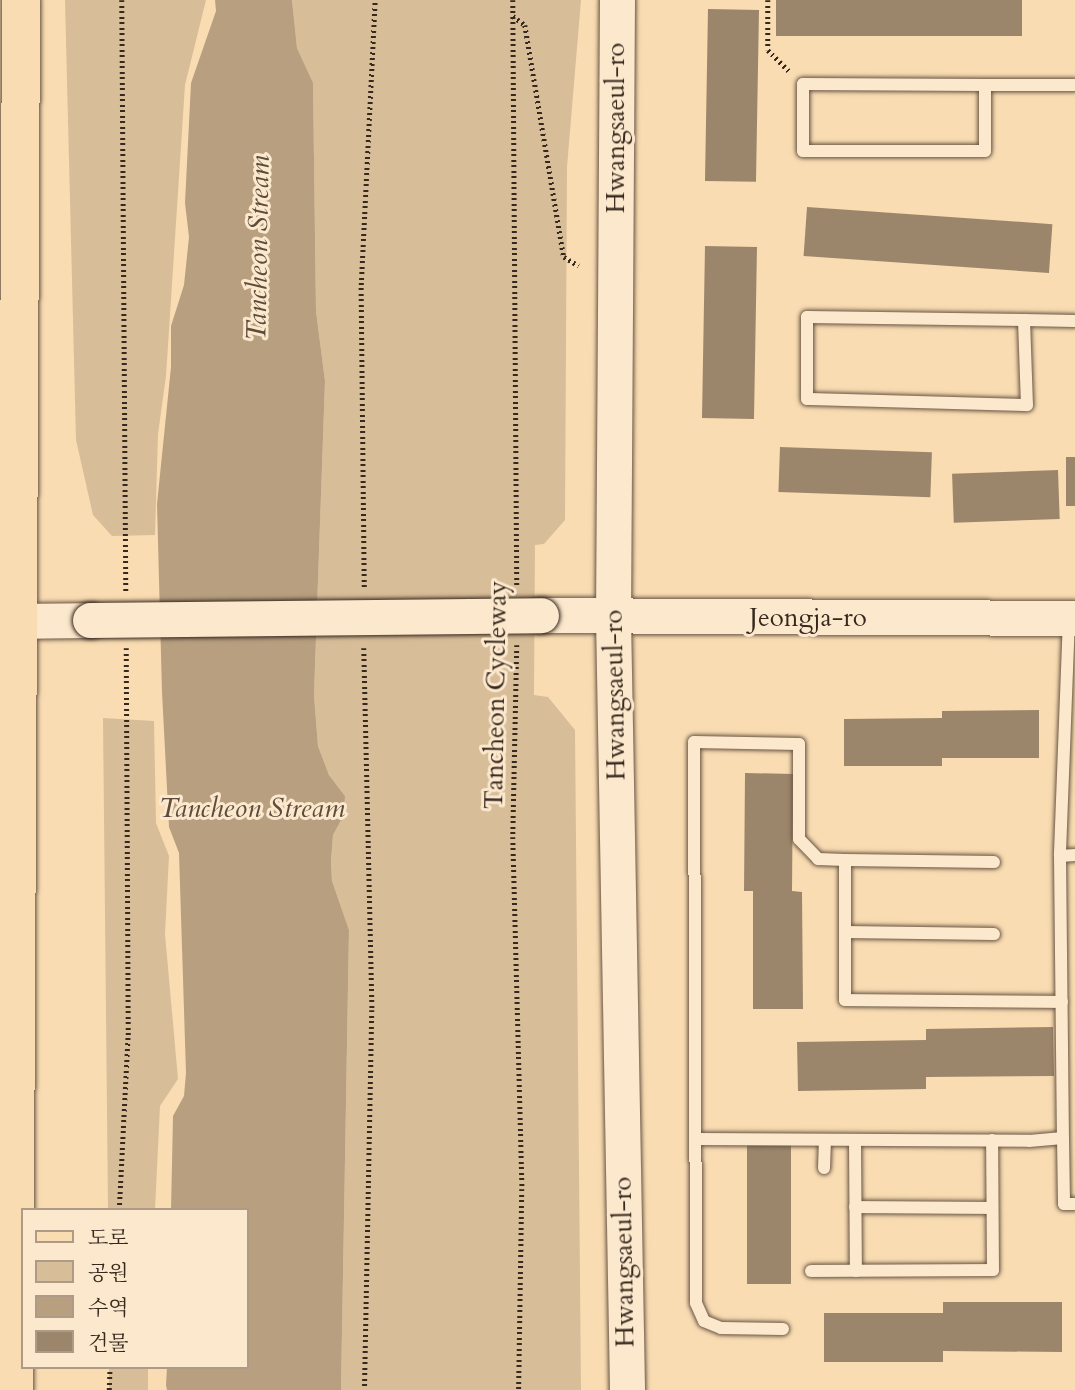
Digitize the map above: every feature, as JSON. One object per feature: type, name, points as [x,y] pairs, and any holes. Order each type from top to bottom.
[{"type":"main road","points":[[15,1390],[15,705],[11,620],[20,0]]},
{"type":"main road","name":"Hwangsaeul-ro","points":[[617,0],[613,617],[627,1390]]},
{"type":"main road","name":"Jeongja-ro","points":[[11,620],[525,614],[613,617],[1072,618]]},
{"type":"lane","points":[[985,85],[985,151],[803,151],[803,84],[1075,85]]},
{"type":"lane","points":[[1024,320],[1027,405],[807,399],[807,317],[1024,320],[1075,321]]},
{"type":"lane","points":[[1072,618],[1060,856],[1064,1204],[1075,1204]]},
{"type":"lane","points":[[783,1329],[721,1328],[704,1321],[696,1303],[694,742],[799,744],[799,839],[818,859],[994,862]]},
{"type":"lane","points":[[1060,856],[1075,855]]},
{"type":"lane","points":[[845,860],[845,1000],[1062,1002]]},
{"type":"lane","points":[[845,932],[994,934]]},
{"type":"lane","points":[[696,1139],[1063,1138]]},
{"type":"lane","points":[[824,1168],[825,1140]]},
{"type":"lane","points":[[855,1140],[856,1271]]},
{"type":"lane","points":[[811,1271],[993,1270],[992,1140]]},
{"type":"lane","points":[[855,1207],[992,1208]]},
{"type":"path","points":[[364,592],[361,285],[375,0]]},
{"type":"path","name":"Tancheon Cycleway","points":[[513,0],[525,614],[513,837],[522,1189],[519,1390]]},
{"type":"path","points":[[768,0],[768,50],[803,84]]},
{"type":"path","points":[[512,16],[525,26],[564,257],[579,266]]},
{"type":"path","points":[[364,644],[372,1010],[365,1390]]},
{"type":"path","points":[[108,1390],[110,1369]]},
{"type":"green space","points":[[65,0],[206,0],[185,85],[166,376],[158,434],[155,535],[112,536],[93,515],[76,440]]},
{"type":"green space","points":[[292,0],[581,0],[567,167],[565,520],[544,544],[535,545],[534,695],[548,697],[575,730],[581,1390],[341,1390],[349,930],[332,881],[331,862],[333,835],[344,815],[345,796],[329,775],[318,746],[314,695],[325,381],[316,311],[313,84],[297,48]]},
{"type":"green space","points":[[103,718],[154,721],[156,823],[169,856],[165,934],[178,1079],[160,1106],[155,1208],[108,1208]]},
{"type":"green space","points":[[109,1369],[148,1369],[148,1390],[109,1390]]},
{"type":"water","name":"Tancheon Stream","points":[[215,0],[292,0],[297,48],[313,83],[316,311],[325,381],[314,695],[318,746],[329,775],[345,796],[344,815],[333,835],[331,862],[332,881],[349,930],[341,1390],[167,1390],[166,1385],[167,1369],[248,1369],[248,1208],[171,1208],[173,1116],[184,1096],[186,1073],[179,853],[169,827],[162,692],[157,504],[171,367],[171,326],[184,285],[189,237],[185,203],[191,83],[216,11]]},
{"type":"building","points":[[776,0],[1022,0],[1022,36],[776,36]]},
{"type":"building","points":[[708,9],[759,10],[756,182],[705,181]]},
{"type":"building","points":[[807,207],[1052,224],[1049,273],[804,256]]},
{"type":"building","points":[[705,246],[757,247],[754,419],[702,418]]},
{"type":"building","points":[[780,447],[932,452],[930,497],[778,492]]},
{"type":"building","points":[[1066,457],[1075,457],[1075,506],[1066,506]]},
{"type":"building","points":[[1058,470],[1060,519],[954,523],[952,474]]},
{"type":"building","points":[[1039,710],[1039,758],[942,758],[942,766],[844,766],[844,719],[942,718],[942,711]]},
{"type":"building","points":[[745,773],[793,774],[792,891],[802,892],[803,1009],[753,1009],[753,891],[744,891]]},
{"type":"building","points":[[1053,1027],[1054,1076],[926,1077],[926,1089],[798,1091],[797,1042],[926,1040],[926,1029]]},
{"type":"building","points":[[747,1144],[791,1144],[791,1284],[747,1284]]},
{"type":"building","points":[[943,1302],[1062,1302],[1062,1352],[943,1351],[943,1362],[824,1362],[824,1313],[943,1313]]}]
